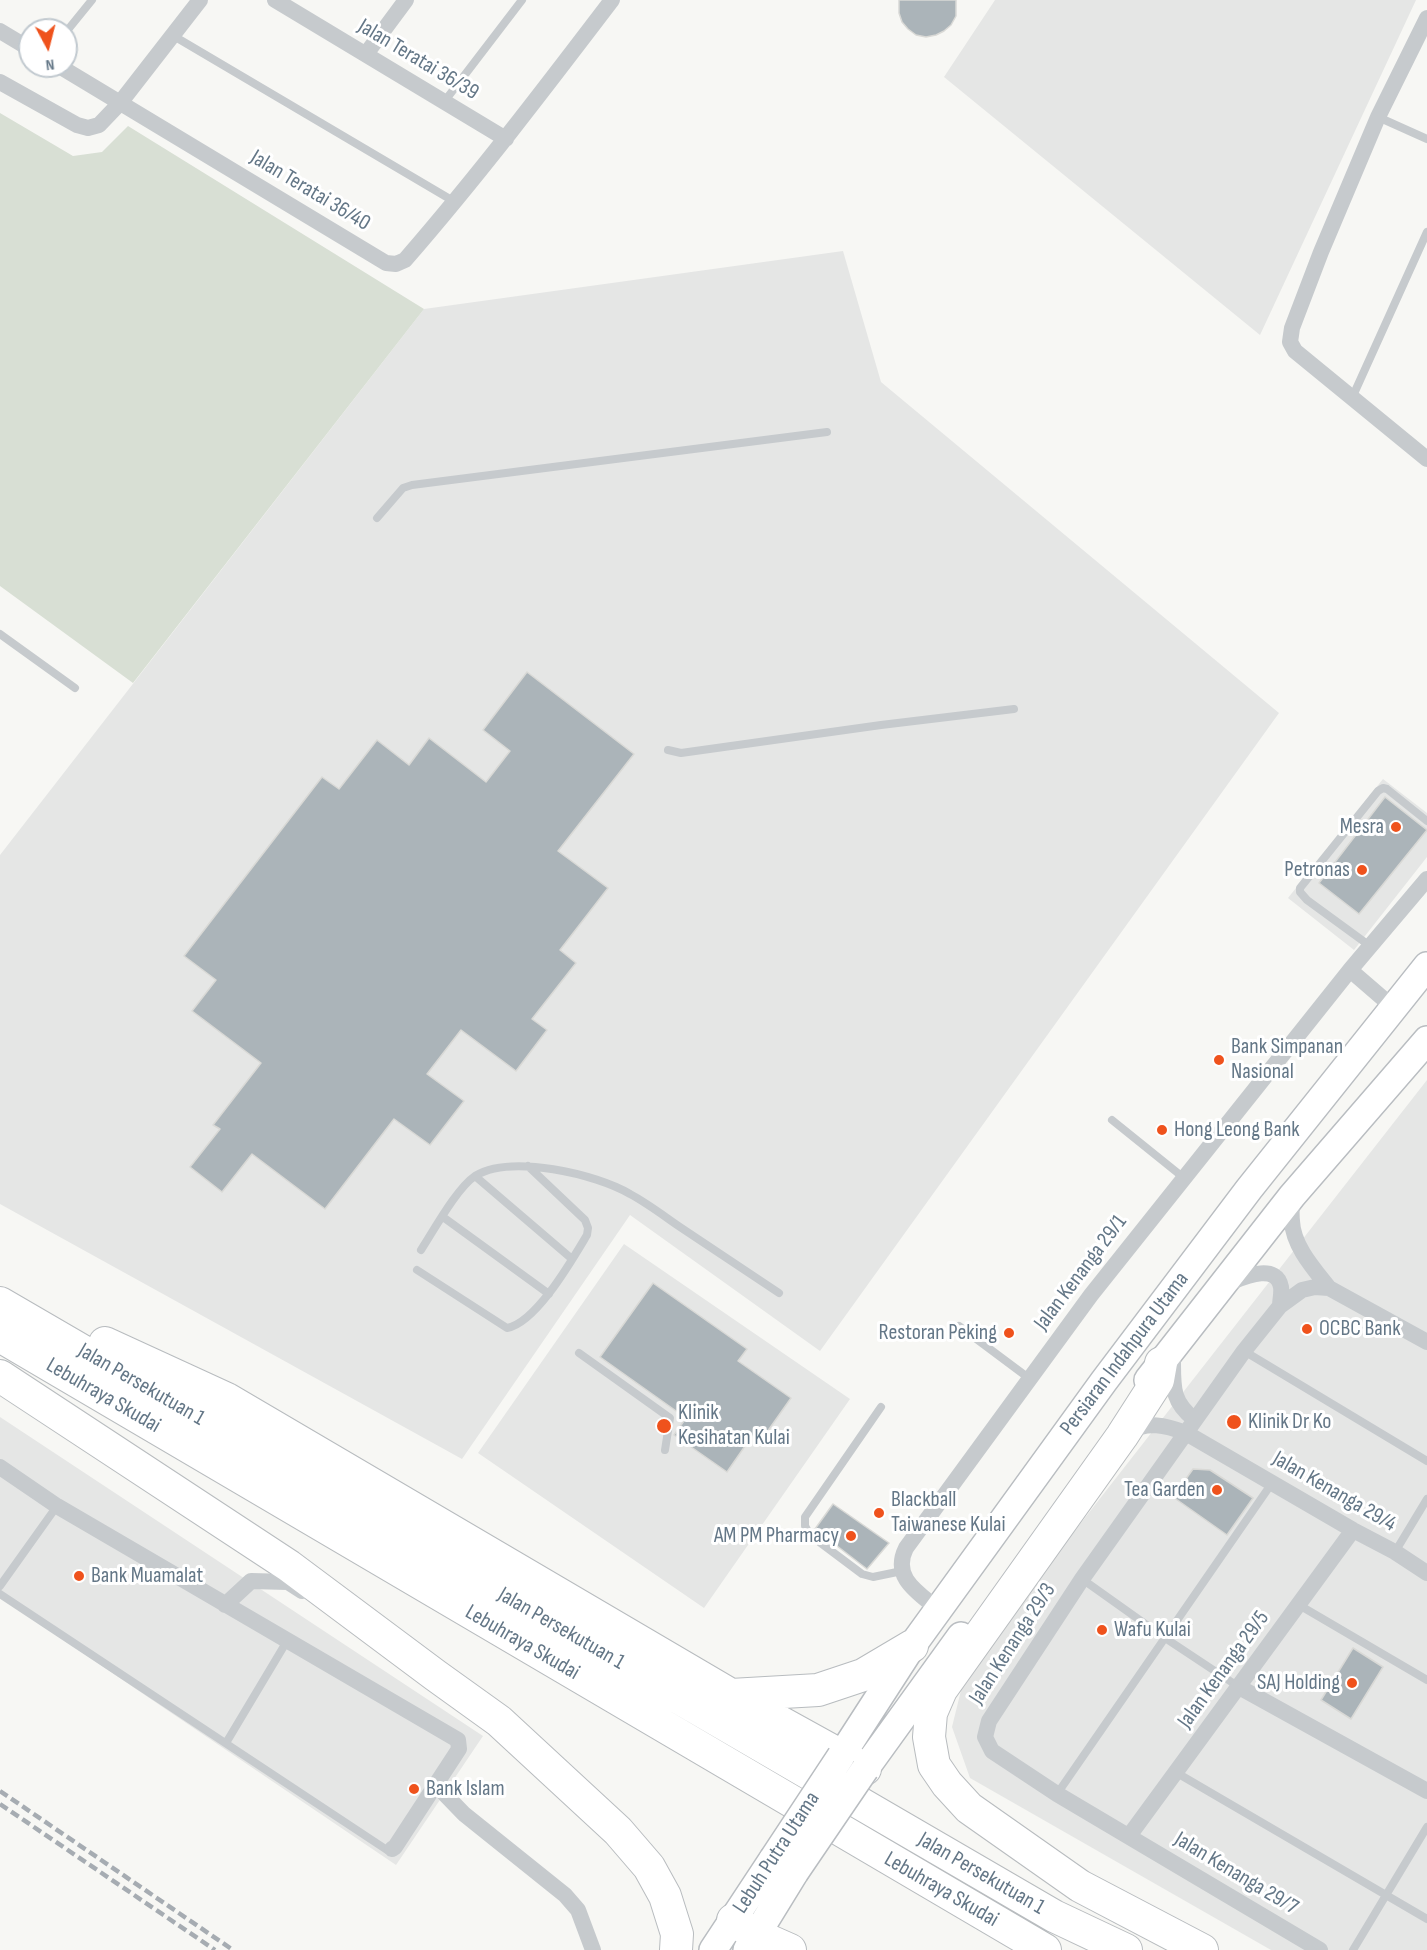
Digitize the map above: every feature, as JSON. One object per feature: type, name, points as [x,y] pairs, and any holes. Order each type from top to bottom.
[{"type":"highway","points":[[0,1296],[227,1399],[731,1695],[853,1763]]},
{"type":"highway","name":"Jalan Persekutuan 1","points":[[0,1303],[1054,1916],[1126,1950]]},
{"type":"highway","name":"Lebuhraya Skudai","points":[[0,1336],[1045,1950]]},
{"type":"highway","points":[[1167,1355],[1158,1380],[1122,1436],[941,1690],[931,1713],[929,1737],[934,1765],[947,1784],[969,1808],[1080,1886],[1202,1950]]},
{"type":"highway","points":[[0,1376],[289,1566],[499,1721],[618,1831],[649,1867],[665,1896],[677,1934],[676,1950]]},
{"type":"highway","points":[[731,1695],[819,1690],[863,1675],[912,1646]]},
{"type":"highway","points":[[745,1935],[790,1950]]},
{"type":"main road","name":"Persiaran Indahpura Utama","points":[[853,1763],[912,1646],[1125,1352],[1249,1189],[1427,966]]},
{"type":"main road","name":"Persiaran Indahpura Utama","points":[[853,1763],[1221,1285],[1292,1196],[1427,1040]]},
{"type":"main road","name":"Lebuh Putra Utama","points":[[713,1950],[745,1935],[784,1865],[853,1763]]},
{"type":"street","points":[[0,82],[77,125],[88,128],[99,125],[120,103],[200,0]]},
{"type":"street","name":"Jalan Teratai 36/39","points":[[275,0],[506,139]]},
{"type":"street","points":[[366,54],[406,0]]},
{"type":"street","name":"Jalan Teratai 36/40","points":[[78,78],[386,263],[396,264],[405,260],[506,139],[612,0]]},
{"type":"street","points":[[1425,453],[1352,398],[1295,351],[1290,342],[1292,328],[1321,252],[1378,117],[1427,18]]},
{"type":"street","points":[[0,31],[18,42]]},
{"type":"street","name":"Jalan Kenanga 29/1","points":[[902,1571],[902,1555],[906,1548],[1091,1295],[1350,970],[1425,883]]},
{"type":"street","points":[[1350,970],[1394,1008]]},
{"type":"street","points":[[1292,1196],[1292,1222],[1295,1238],[1310,1265],[1329,1288],[1427,1342]]},
{"type":"street","points":[[1221,1285],[1256,1273],[1266,1272],[1280,1283],[1280,1306]]},
{"type":"street","name":"Jalan Kenanga 29/3","points":[[1130,1836],[1057,1794],[992,1751],[985,1737],[989,1720],[1082,1579],[1244,1351],[1280,1306],[1302,1290],[1315,1287],[1329,1288]]},
{"type":"street","points":[[1167,1355],[1175,1395],[1190,1426]]},
{"type":"street","points":[[1122,1436],[1139,1426],[1190,1426]]},
{"type":"street","name":"Jalan Kenanga 29/4","points":[[1190,1426],[1272,1483],[1395,1552],[1427,1573]]},
{"type":"street","points":[[0,1467],[57,1506],[458,1740],[459,1749],[392,1849]]},
{"type":"street","name":"Jalan Kenanga 29/5","points":[[1130,1836],[1353,1530]]},
{"type":"street","points":[[902,1571],[910,1585],[939,1610]]},
{"type":"street","points":[[225,1605],[251,1581],[288,1582],[435,1675]]},
{"type":"street","points":[[1239,1687],[1427,1791]]},
{"type":"street","points":[[435,1784],[464,1814],[565,1895],[578,1910],[593,1950]]},
{"type":"street","name":"Jalan Kenanga 29/7","points":[[1130,1836],[1320,1950]]},
{"type":"lane","points":[[78,18],[92,0]]},
{"type":"lane","points":[[444,102],[522,0]]},
{"type":"lane","points":[[172,34],[454,202]]},
{"type":"lane","points":[[1378,117],[1427,139]]},
{"type":"lane","points":[[1352,398],[1427,232]]},
{"type":"lane","points":[[377,518],[402,488],[412,485],[827,432]]},
{"type":"lane","points":[[0,634],[75,688]]},
{"type":"lane","points":[[668,750],[681,753],[1014,709]]},
{"type":"lane","points":[[1370,946],[1307,900],[1300,892],[1300,888],[1377,791],[1387,789],[1427,821]]},
{"type":"lane","points":[[1112,1120],[1184,1178]]},
{"type":"lane","points":[[420,1250],[458,1194],[475,1176],[504,1166],[528,1166],[563,1171],[597,1180],[629,1193],[779,1293]]},
{"type":"lane","points":[[417,1270],[507,1328],[518,1325],[549,1294],[587,1235],[588,1228],[585,1221],[528,1166]]},
{"type":"lane","points":[[475,1176],[572,1259]]},
{"type":"lane","points":[[443,1217],[549,1294]]},
{"type":"lane","points":[[959,1326],[1030,1379]]},
{"type":"lane","points":[[1244,1351],[1427,1461]]},
{"type":"lane","points":[[579,1353],[670,1418],[665,1450]]},
{"type":"lane","points":[[881,1407],[805,1517],[805,1526],[810,1535],[862,1574],[873,1577],[902,1571]]},
{"type":"lane","points":[[1057,1794],[1272,1483]]},
{"type":"lane","points":[[1395,1552],[1427,1499]]},
{"type":"lane","points":[[0,1586],[57,1506]]},
{"type":"lane","points":[[1082,1579],[1239,1687]]},
{"type":"lane","points":[[0,1594],[387,1850],[392,1849]]},
{"type":"lane","points":[[1299,1605],[1427,1680]]},
{"type":"lane","points":[[226,1743],[287,1641]]},
{"type":"lane","points":[[1177,1773],[1427,1919]]},
{"type":"lane","points":[[1353,1950],[1427,1827]]},
{"type":"shaded area","points":[[995,0],[1416,0],[1260,335],[944,77]]},
{"type":"shaded area","points":[[0,113],[73,156],[102,152],[128,126],[424,309],[133,683],[0,586]]},
{"type":"shaded area","points":[[843,251],[881,382],[1279,713],[820,1351],[630,1215],[462,1459],[0,1204],[0,855],[424,309]]},
{"type":"shaded area","points":[[1383,779],[1427,813],[1427,857],[1354,950],[1288,898]]},
{"type":"shaded area","points":[[1427,1080],[1427,1950],[1271,1950],[970,1778],[952,1727],[966,1670]]},
{"type":"shaded area","name":"Klinik Kesihatan Kulai","points":[[624,1244],[850,1399],[704,1608],[478,1453]]},
{"type":"shaded area","points":[[0,1417],[483,1736],[396,1865],[0,1597]]},
{"type":"building","points":[[899,0],[956,0],[956,16],[951,25],[936,35],[926,37],[916,35],[902,22]]},
{"type":"building","points":[[527,672],[634,754],[558,851],[608,888],[560,950],[576,963],[532,1019],[547,1030],[516,1071],[461,1030],[427,1074],[464,1101],[430,1145],[394,1119],[325,1209],[252,1154],[222,1192],[190,1167],[220,1129],[213,1125],[261,1063],[192,1011],[216,980],[184,956],[322,777],[339,789],[377,740],[409,765],[429,738],[486,782],[510,751],[483,730]]},
{"type":"building","name":"Petronas","points":[[1385,797],[1427,830],[1359,914],[1319,883]]},
{"type":"building","points":[[653,1283],[747,1349],[738,1361],[791,1398],[760,1442],[752,1436],[727,1472],[674,1435],[686,1418],[600,1357]]},
{"type":"building","points":[[1193,1469],[1210,1470],[1253,1498],[1227,1535],[1173,1497]]},
{"type":"building","name":"AM PM Pharmacy","points":[[833,1504],[889,1543],[867,1569],[815,1529]]},
{"type":"building","name":"SAJ Holding","points":[[1353,1648],[1383,1667],[1351,1719],[1321,1700]]},
{"type":"railway","points":[[0,1791],[233,1950]]},
{"type":"railway","points":[[0,1804],[215,1950]]},
{"type":"place","name":"Mesra","points":[[1396,827]]},
{"type":"place","name":"Petronas","points":[[1362,870]]},
{"type":"place","name":"Bank Simpanan Nasional","points":[[1219,1060]]},
{"type":"place","name":"Hong Leong Bank","points":[[1162,1130]]},
{"type":"place","name":"OCBC Bank","points":[[1307,1329]]},
{"type":"place","name":"Restoran Peking","points":[[1009,1333]]},
{"type":"place","name":"Klinik Dr Ko","points":[[1234,1422]]},
{"type":"place","name":"Klinik Kesihatan Kulai","points":[[664,1426]]},
{"type":"place","name":"Tea Garden","points":[[1217,1490]]},
{"type":"place","name":"Blackball Taiwanese Kulai","points":[[879,1513]]},
{"type":"place","name":"AM PM Pharmacy","points":[[851,1536]]},
{"type":"place","name":"Bank Muamalat","points":[[79,1576]]},
{"type":"place","name":"Wafu Kulai","points":[[1102,1630]]},
{"type":"place","name":"SAJ Holding","points":[[1352,1683]]},
{"type":"place","name":"Bank Islam","points":[[414,1789]]}]
